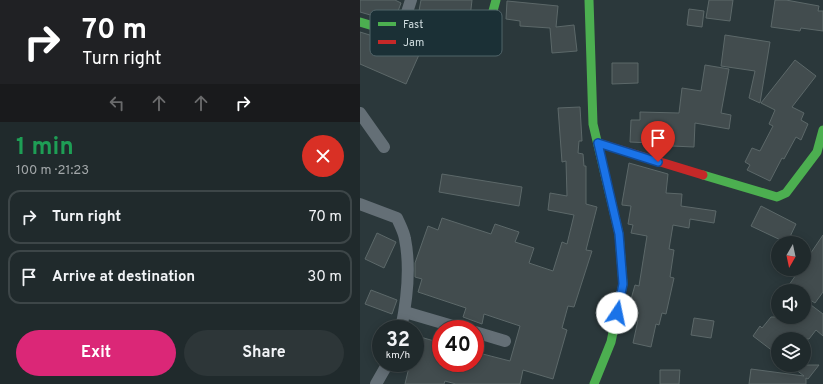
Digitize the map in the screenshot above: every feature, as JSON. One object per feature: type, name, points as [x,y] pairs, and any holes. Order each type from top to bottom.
[{"type":"street","points":[[408,10],[411,0]]},
{"type":"street","points":[[493,10],[496,0]]},
{"type":"street","points":[[589,0],[593,124],[619,234],[623,284],[611,342],[594,384]]},
{"type":"street","points":[[360,22],[370,25]]},
{"type":"street","points":[[360,113],[384,147]]},
{"type":"street","points":[[598,143],[777,197],[786,193],[817,152],[823,130]]},
{"type":"street","points":[[360,204],[397,218],[405,238],[409,267],[403,320]]},
{"type":"street","points":[[404,312],[432,320]]},
{"type":"street","points":[[484,335],[505,341]]},
{"type":"street","points":[[376,384],[383,372]]},
{"type":"building","points":[[360,0],[395,0],[401,3],[398,10],[370,10],[370,15],[360,12]]},
{"type":"building","points":[[421,0],[472,0],[471,10],[419,10]]},
{"type":"building","points":[[709,0],[733,0],[730,21],[706,18]]},
{"type":"building","points":[[775,0],[786,0],[819,6],[818,11],[823,11],[823,31],[801,28],[800,31],[771,27]]},
{"type":"building","points":[[507,1],[558,6],[556,27],[574,25],[577,51],[552,53],[550,28],[520,26],[520,21],[506,19]]},
{"type":"building","points":[[689,9],[704,11],[702,27],[687,25]]},
{"type":"building","points":[[360,32],[370,35],[370,56],[418,56],[406,84],[360,64]]},
{"type":"building","points":[[725,35],[770,42],[760,103],[749,98],[755,71],[721,66]]},
{"type":"building","points":[[795,60],[816,76],[792,107],[804,113],[801,120],[808,124],[801,140],[796,137],[784,159],[782,158],[770,181],[747,170],[750,165],[745,162],[752,148],[760,151],[773,126],[769,124],[775,110],[761,103]]},
{"type":"building","points":[[612,63],[638,63],[638,83],[612,84]]},
{"type":"building","points":[[705,65],[729,69],[721,113],[731,115],[729,129],[695,123],[694,147],[672,146],[672,144],[630,142],[631,120],[640,120],[640,112],[679,113],[682,88],[701,91]]},
{"type":"building","points":[[580,107],[582,141],[579,141],[578,153],[583,154],[584,166],[586,166],[586,204],[597,207],[586,250],[592,251],[574,307],[568,306],[562,328],[567,330],[553,379],[523,370],[520,384],[456,384],[445,381],[444,384],[405,384],[408,372],[424,372],[424,338],[432,340],[432,372],[484,372],[484,354],[510,361],[520,326],[484,314],[483,320],[471,320],[463,317],[466,308],[418,292],[422,279],[415,277],[415,263],[428,226],[438,230],[442,218],[491,234],[495,224],[519,232],[515,242],[534,248],[529,263],[553,271],[562,242],[567,244],[574,215],[548,210],[550,193],[567,196],[566,161],[562,162],[558,108]]},
{"type":"building","points":[[629,163],[668,174],[666,193],[682,194],[681,206],[716,211],[714,223],[690,219],[689,228],[673,225],[669,249],[674,250],[670,277],[674,278],[666,314],[662,313],[659,325],[656,324],[651,347],[633,343],[638,320],[626,317],[635,285],[639,286],[647,236],[631,233],[633,225],[628,224],[631,206],[622,205]]},
{"type":"building","points":[[442,174],[522,187],[519,206],[439,192]]},
{"type":"building","points":[[761,206],[796,224],[790,236],[772,236],[751,226]]},
{"type":"building","points":[[377,233],[396,242],[384,268],[365,259]]},
{"type":"building","points":[[823,235],[823,292],[815,303],[811,300],[811,284],[790,284],[795,276],[811,276],[811,253]]},
{"type":"building","points":[[371,290],[397,300],[392,314],[365,304]]},
{"type":"building","points":[[811,305],[823,314],[823,336],[816,330],[811,336],[811,332],[771,332],[771,350],[753,336],[760,326],[762,328],[771,317],[771,324],[811,324]]},
{"type":"building","points":[[694,318],[714,321],[711,338],[691,335]]},
{"type":"building","points":[[811,365],[819,365],[808,379],[806,378],[806,384],[749,384],[751,369],[804,376],[799,372],[811,372]]},
{"type":"building","points":[[660,370],[680,370],[679,384],[660,384]]},
{"type":"traffic: fast","points":[[493,10],[496,0]]},
{"type":"traffic: fast","points":[[589,0],[593,124],[619,234],[623,284],[611,342],[594,384]]},
{"type":"traffic: fast","points":[[360,22],[370,25]]},
{"type":"traffic: fast","points":[[703,175],[777,197],[786,193],[817,152],[823,130]]},
{"type":"traffic: jam","points":[[598,143],[703,175]]},
{"type":"route","points":[[617,313],[623,284],[619,234],[598,143],[658,162]]}]
